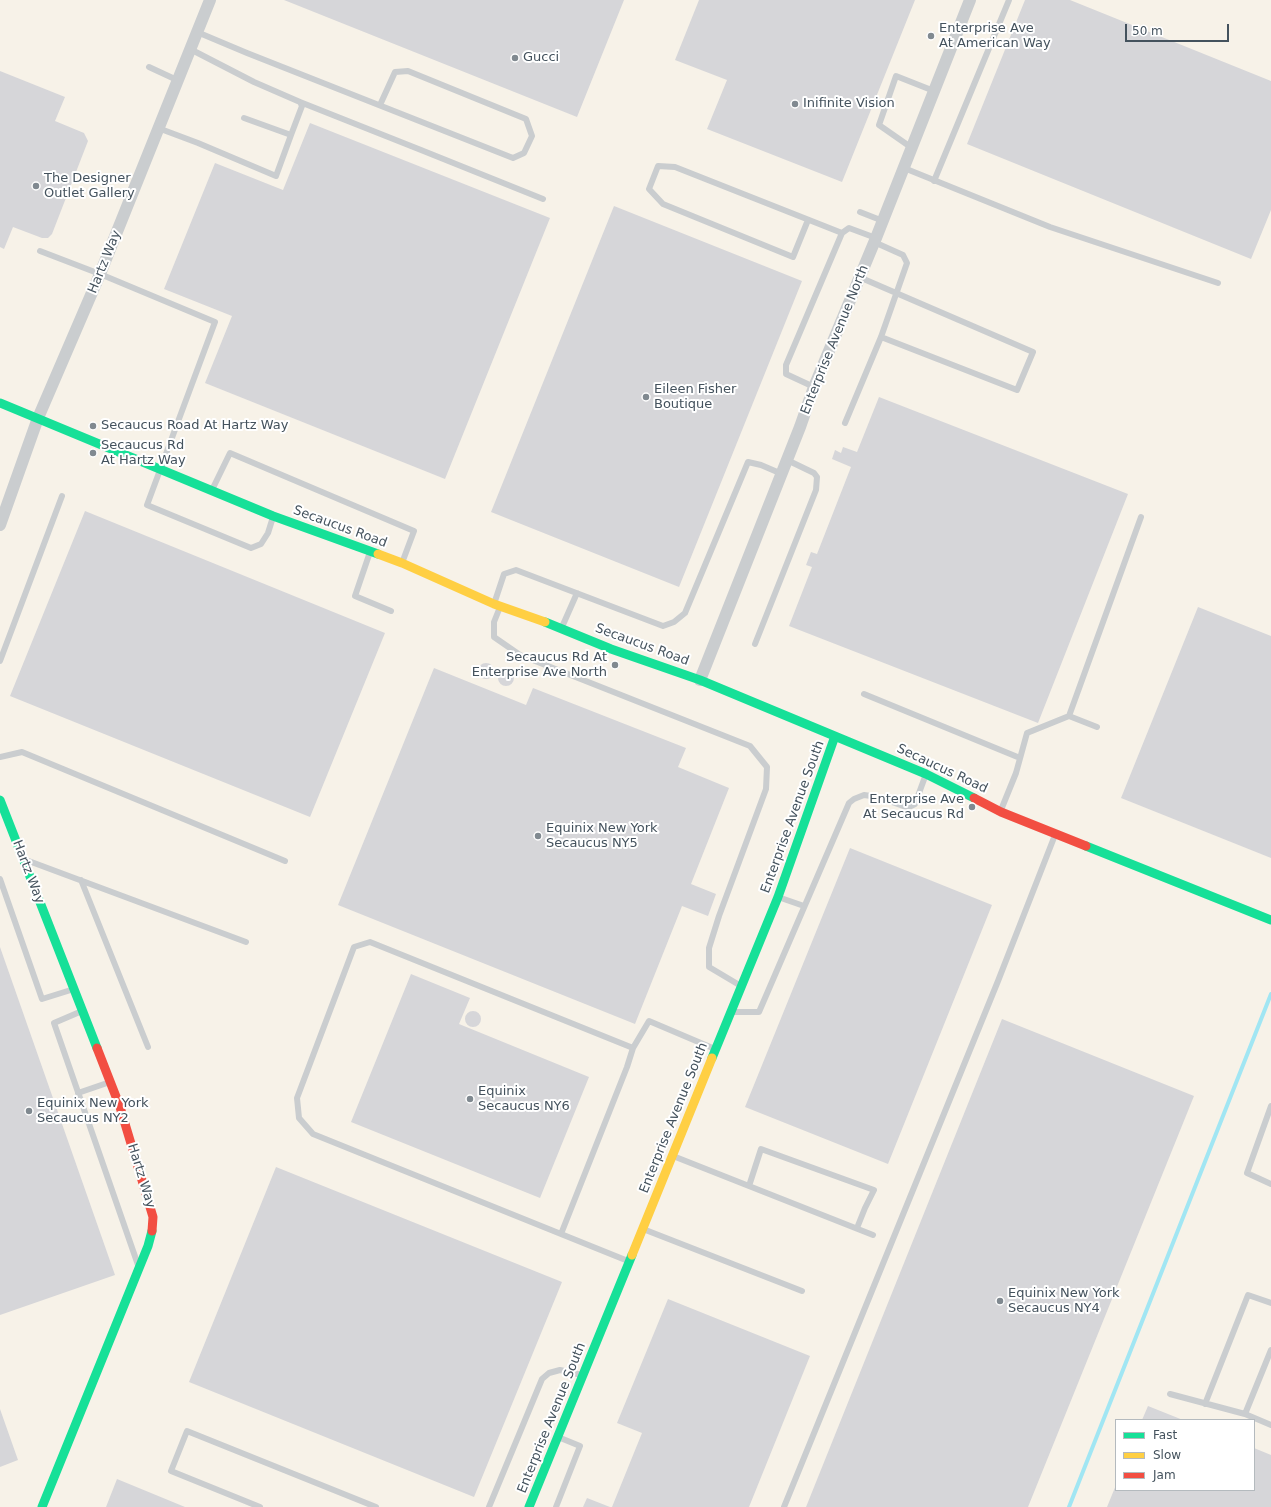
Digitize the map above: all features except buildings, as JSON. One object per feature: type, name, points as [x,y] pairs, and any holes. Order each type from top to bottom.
[{"type":"street","name":"Hartz Way","points":[[0,525],[38,418],[100,274],[210,0]]},
{"type":"street","name":"Enterprise Avenue North","points":[[700,680],[782,474],[814,387],[883,221],[970,0]]},
{"type":"street","name":"Secaucus Road","points":[[0,403],[273,516],[402,563],[497,605],[562,628],[611,649],[700,680],[926,774],[1001,812],[1271,920]]},
{"type":"street","name":"Enterprise Avenue South","points":[[529,1507],[778,897],[835,736]]},
{"type":"street","name":"Hartz Way","points":[[0,800],[120,1107],[152,1212],[153,1222],[150,1239],[139,1268],[42,1507]]},
{"type":"lane","points":[[934,181],[1009,0]]},
{"type":"lane","points":[[197,32],[380,105],[513,158],[524,153],[532,136],[526,119],[408,71],[395,72],[380,105]]},
{"type":"lane","points":[[190,49],[254,82],[300,102],[543,199]]},
{"type":"lane","points":[[149,67],[178,80]]},
{"type":"lane","points":[[912,148],[879,125],[896,76],[934,92]]},
{"type":"lane","points":[[158,128],[276,176],[302,106],[300,102]]},
{"type":"lane","points":[[244,118],[291,134]]},
{"type":"lane","points":[[808,220],[793,257],[663,204],[649,189],[658,166],[676,167],[842,233]]},
{"type":"lane","points":[[904,168],[1050,227],[1218,283]]},
{"type":"lane","points":[[860,212],[883,221]]},
{"type":"lane","points":[[814,387],[786,374],[786,365],[842,233],[850,228],[903,255],[907,263],[881,337],[845,423]]},
{"type":"lane","points":[[40,251],[100,274],[215,322],[147,505],[251,548],[261,544],[268,533],[273,516]]},
{"type":"lane","points":[[860,277],[896,294],[1033,352],[1017,390],[881,337]]},
{"type":"lane","points":[[212,490],[230,453],[414,531],[402,563]]},
{"type":"lane","points":[[755,644],[816,490],[817,477],[814,473],[787,460]]},
{"type":"lane","points":[[742,986],[709,967],[709,948],[766,789],[768,767],[750,746],[520,655],[494,637],[494,622],[504,574],[516,570],[663,626],[674,622],[685,613],[748,462],[762,465],[782,474]]},
{"type":"lane","points":[[0,661],[62,496]]},
{"type":"lane","points":[[1069,716],[1141,517]]},
{"type":"lane","points":[[370,552],[355,596],[391,611]]},
{"type":"lane","points":[[562,628],[577,593]]},
{"type":"lane","points":[[864,694],[1020,758]]},
{"type":"lane","points":[[1001,812],[1016,773],[1027,733],[1069,716],[1097,727]]},
{"type":"lane","points":[[0,758],[22,752],[286,861]]},
{"type":"lane","points":[[732,1012],[759,1012],[849,803],[864,795],[878,797],[906,807],[911,806],[914,804],[926,774]]},
{"type":"lane","points":[[784,1507],[998,981],[1055,834]]},
{"type":"lane","points":[[23,858],[246,942]]},
{"type":"lane","points":[[0,879],[42,999],[74,989]]},
{"type":"lane","points":[[80,880],[148,1047]]},
{"type":"lane","points":[[778,897],[804,906]]},
{"type":"lane","points":[[630,1262],[313,1134],[299,1118],[297,1098],[354,947],[370,942],[633,1048]]},
{"type":"lane","points":[[82,1011],[54,1023],[139,1268]]},
{"type":"lane","points":[[561,1234],[627,1067],[633,1048],[649,1021],[716,1049]]},
{"type":"lane","points":[[78,1093],[110,1082]]},
{"type":"lane","points":[[1271,1106],[1247,1173],[1271,1184]]},
{"type":"lane","points":[[749,1186],[761,1149],[874,1190],[857,1228]]},
{"type":"lane","points":[[673,1156],[873,1235]]},
{"type":"lane","points":[[643,1229],[802,1291]]},
{"type":"lane","points":[[1206,1404],[1248,1295],[1271,1303]]},
{"type":"lane","points":[[1245,1414],[1271,1350]]},
{"type":"lane","points":[[489,1507],[542,1379],[549,1373],[560,1370],[583,1375]]},
{"type":"lane","points":[[1170,1394],[1245,1414],[1271,1425]]},
{"type":"lane","points":[[260,1507],[171,1471],[188,1431],[376,1507]]},
{"type":"lane","points":[[556,1507],[580,1446],[558,1437]]},
{"type":"shaded area","points":[[0,0],[1271,0],[1271,1507],[0,1507]]},
{"type":"waterway","points":[[1069,1507],[1271,994]]},
{"type":"traffic: fast","points":[[0,403],[273,516],[378,554]]},
{"type":"traffic: fast","points":[[545,622],[611,649],[700,680],[926,774],[974,798]]},
{"type":"traffic: fast","points":[[712,1058],[778,897],[835,736]]},
{"type":"traffic: fast","points":[[0,800],[97,1048]]},
{"type":"traffic: fast","points":[[1086,846],[1271,920]]},
{"type":"traffic: fast","points":[[42,1507],[148,1246],[152,1231]]},
{"type":"traffic: fast","points":[[529,1507],[632,1255]]},
{"type":"traffic: slow","points":[[378,554],[402,563],[494,604],[545,622]]},
{"type":"traffic: slow","points":[[632,1255],[712,1058]]},
{"type":"traffic: jam","points":[[974,798],[1001,812],[1086,846]]},
{"type":"traffic: jam","points":[[97,1048],[120,1107],[153,1217],[152,1231]]},
{"type":"place","name":"Enterprise Ave At American Way","points":[[931,36]]},
{"type":"place","name":"Gucci","points":[[515,58]]},
{"type":"place","name":"Inifinite Vision","points":[[795,104]]},
{"type":"place","name":"The Designer Outlet Gallery","points":[[36,186]]},
{"type":"place","name":"Eileen Fisher Boutique","points":[[646,397]]},
{"type":"place","name":"Secaucus Road At Hartz Way","points":[[93,426]]},
{"type":"place","name":"Secaucus Rd At Hartz Way","points":[[93,453]]},
{"type":"place","name":"Secaucus Rd At Enterprise Ave North","points":[[615,665]]},
{"type":"place","name":"Enterprise Ave At Secaucus Rd","points":[[972,807]]},
{"type":"place","name":"Equinix New York Secaucus NY5","points":[[538,836]]},
{"type":"place","name":"Equinix Secaucus NY6","points":[[470,1099]]},
{"type":"place","name":"Equinix New York Secaucus NY2","points":[[29,1111]]},
{"type":"place","name":"Equinix New York Secaucus NY4","points":[[1000,1301]]}]
